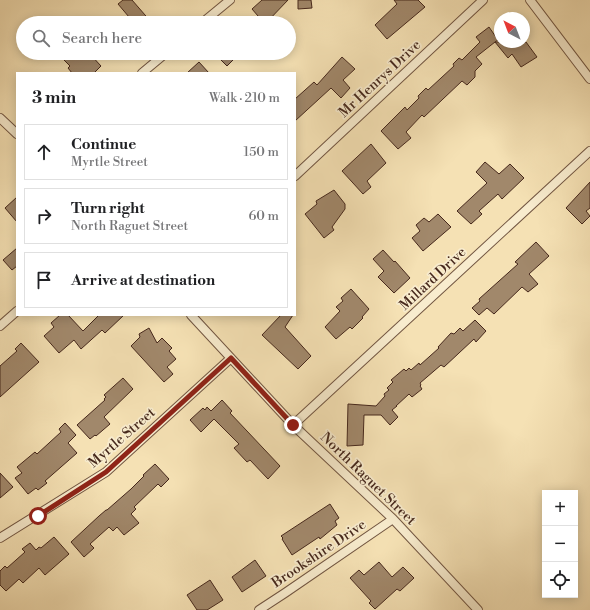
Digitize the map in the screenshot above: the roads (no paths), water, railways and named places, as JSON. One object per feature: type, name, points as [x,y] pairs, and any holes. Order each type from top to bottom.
[{"type":"street","points":[[211,16],[230,0]]},
{"type":"street","name":"Mr Henrys Drive","points":[[296,175],[483,0]]},
{"type":"street","points":[[530,0],[590,79]]},
{"type":"street","points":[[143,72],[158,60]]},
{"type":"street","points":[[0,118],[16,133]]},
{"type":"street","name":"Millard Drive","points":[[293,425],[590,151]]},
{"type":"street","points":[[0,326],[16,312]]},
{"type":"street","name":"North Raguet Street","points":[[192,316],[293,425],[393,519],[478,610]]},
{"type":"street","name":"Myrtle Street","points":[[0,538],[106,472],[231,358]]},
{"type":"street","name":"Brookshire Drive","points":[[258,610],[393,519]]}]
